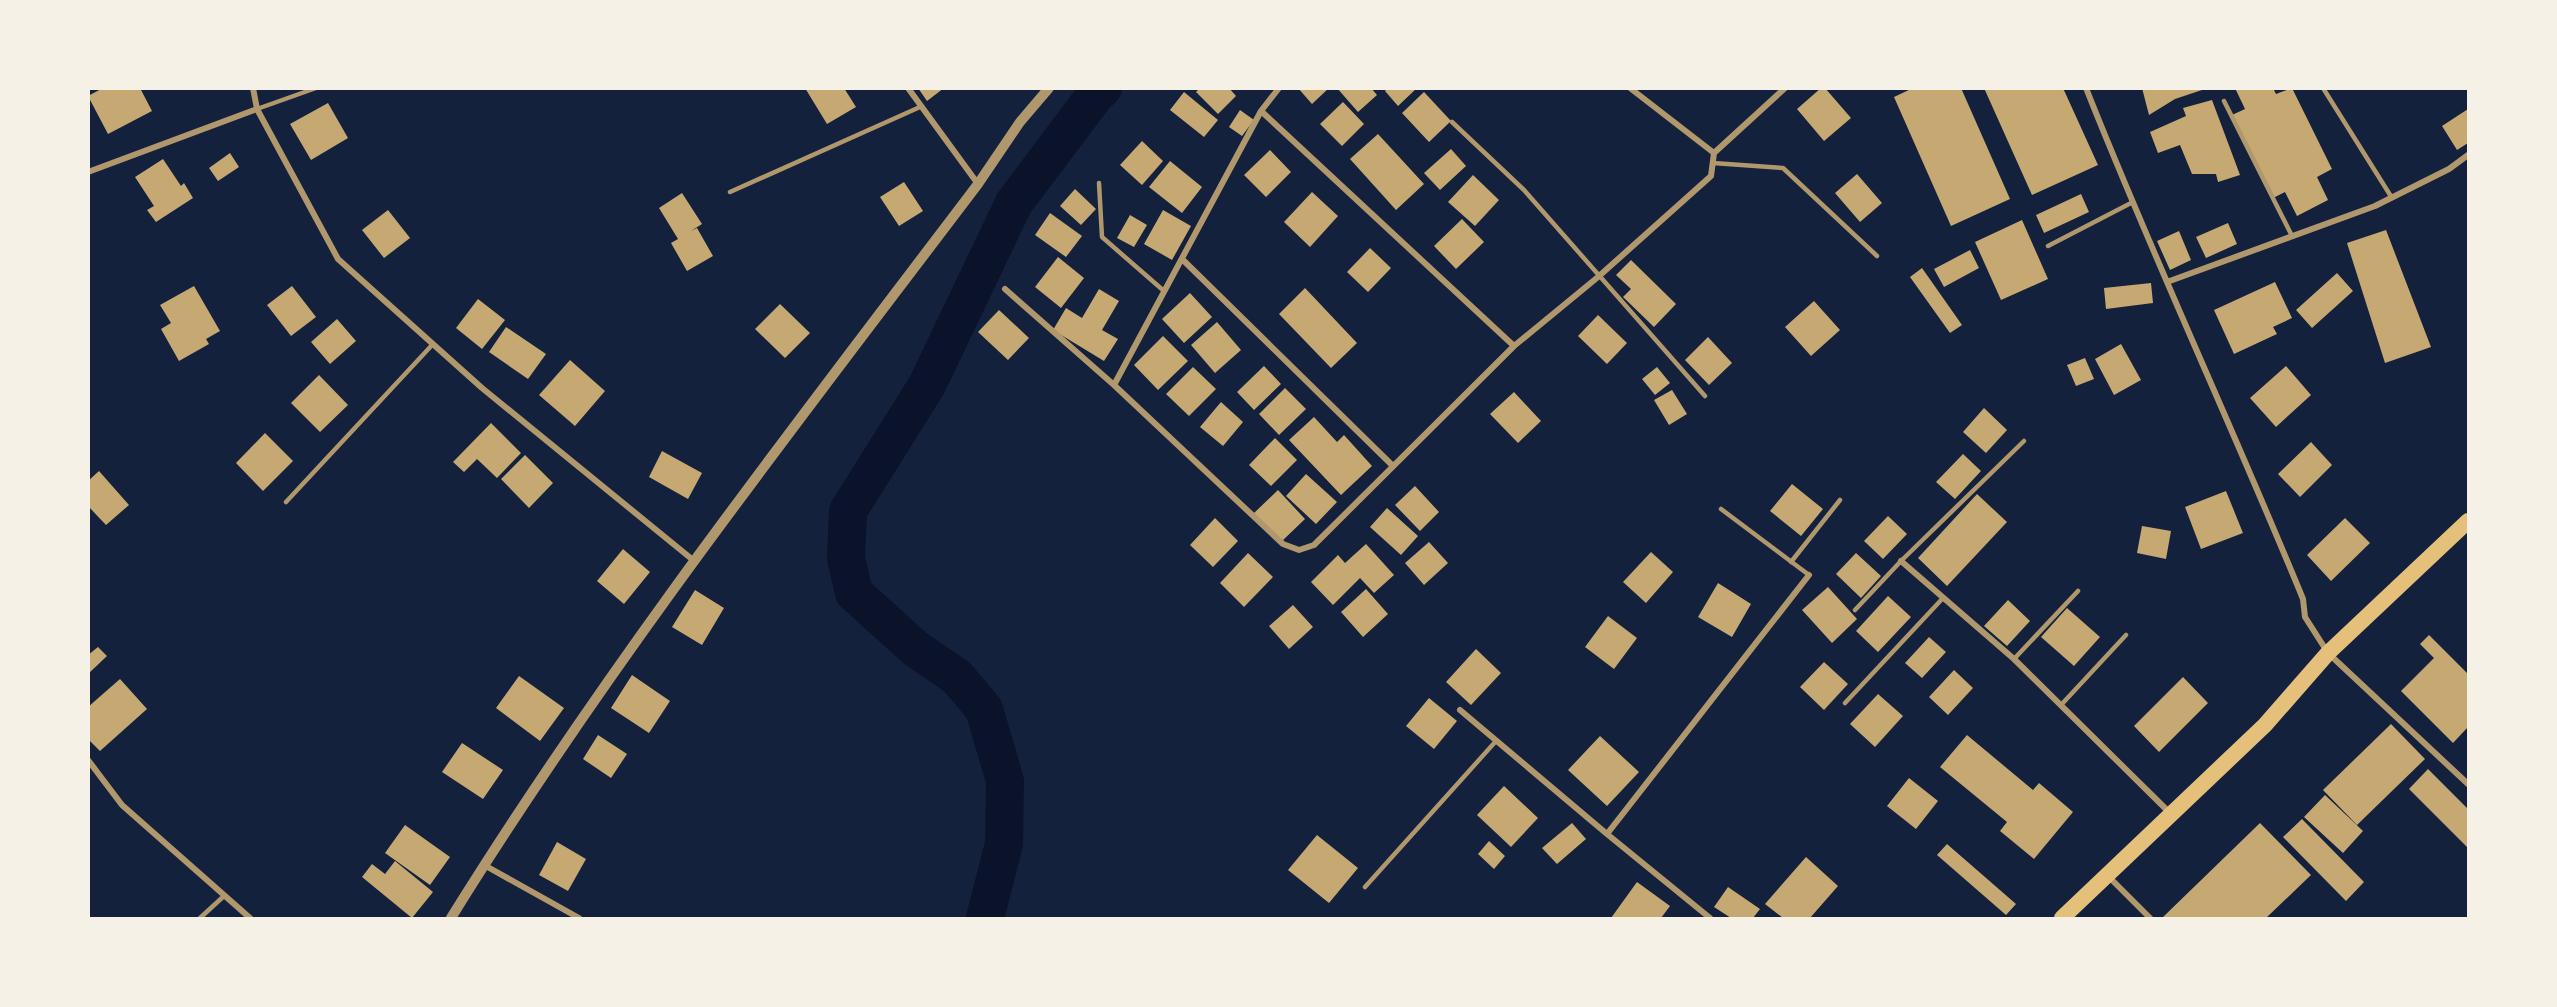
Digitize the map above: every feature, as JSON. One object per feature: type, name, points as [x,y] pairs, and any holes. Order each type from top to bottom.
[{"type":"highway","points":[[2062,918],[2265,725],[2328,653],[2469,520]]},
{"type":"street","points":[[253,88],[257,109],[338,259],[482,388],[693,560]]},
{"type":"street","points":[[908,88],[978,184]]},
{"type":"street","points":[[451,918],[484,865],[693,560],[978,184],[1020,122],[1049,88]]},
{"type":"street","points":[[1114,385],[1261,111],[1280,88]]},
{"type":"street","points":[[1630,88],[1714,153]]},
{"type":"street","points":[[1005,289],[1114,385],[1282,544],[1299,550],[1314,545],[1514,346],[1598,277],[1711,176],[1714,153],[1785,88]]},
{"type":"street","points":[[2086,88],[2131,203],[2278,538],[2303,599],[2305,617],[2328,653],[2469,784]]},
{"type":"street","points":[[88,172],[257,109]]},
{"type":"street","points":[[1261,111],[1514,346]]},
{"type":"street","points":[[2167,282],[2392,198],[2449,169],[2469,155]]},
{"type":"street","points":[[1182,259],[1393,466]]},
{"type":"street","points":[[1900,561],[2014,659],[2171,814]]},
{"type":"street","points":[[1607,834],[1809,575]]},
{"type":"street","points":[[1460,710],[1710,918]]},
{"type":"street","points":[[88,760],[122,805],[250,918]]},
{"type":"street","points":[[484,865],[579,918]]},
{"type":"street","points":[[2108,876],[2150,918]]},
{"type":"lane","points":[[257,109],[316,88]]},
{"type":"lane","points":[[2323,88],[2392,198]]},
{"type":"lane","points":[[2224,101],[2292,236]]},
{"type":"lane","points":[[730,192],[920,107]]},
{"type":"lane","points":[[1452,122],[1524,190],[1598,277],[1705,396]]},
{"type":"lane","points":[[1713,163],[1783,168],[1877,256]]},
{"type":"lane","points":[[1099,183],[1102,237],[1164,291]]},
{"type":"lane","points":[[2048,246],[2131,203]]},
{"type":"lane","points":[[286,502],[433,344]]},
{"type":"lane","points":[[1855,610],[1900,561],[2024,441]]},
{"type":"lane","points":[[1791,562],[1840,500]]},
{"type":"lane","points":[[1721,509],[1809,575]]},
{"type":"lane","points":[[2014,659],[2078,591]]},
{"type":"lane","points":[[1845,703],[1943,598]]},
{"type":"lane","points":[[2061,705],[2126,635]]},
{"type":"lane","points":[[1365,887],[1496,741]]},
{"type":"lane","points":[[200,918],[224,896]]},
{"type":"building","points":[[103,88],[140,88],[152,111],[108,134],[88,96]]},
{"type":"building","points":[[805,88],[844,88],[856,107],[827,124]]},
{"type":"building","points":[[918,88],[944,88],[927,101]]},
{"type":"building","points":[[1200,88],[1229,88],[1236,96],[1218,114],[1196,92]]},
{"type":"building","points":[[1298,88],[1329,88],[1312,104]]},
{"type":"building","points":[[1337,88],[1371,88],[1377,95],[1358,112]]},
{"type":"building","points":[[1387,88],[1417,88],[1398,106],[1385,91]]},
{"type":"building","points":[[1821,88],[1825,88],[1851,118],[1824,141],[1797,109]]},
{"type":"building","points":[[1913,88],[1961,88],[2010,199],[1951,226],[1894,97]]},
{"type":"building","points":[[1984,88],[2063,88],[2098,165],[2032,195]]},
{"type":"building","points":[[2142,88],[2205,89],[2175,99],[2149,115]]},
{"type":"building","points":[[2235,88],[2273,88],[2276,94],[2292,88],[2332,169],[2317,177],[2328,200],[2297,216],[2285,192],[2273,198],[2232,115],[2245,109]]},
{"type":"building","points":[[1184,92],[1218,120],[1204,137],[1170,110]]},
{"type":"building","points":[[1424,92],[1451,121],[1429,142],[1402,113]]},
{"type":"building","points":[[2212,100],[2240,175],[2218,182],[2216,174],[2192,174],[2180,145],[2158,153],[2150,132],[2186,116],[2183,108]]},
{"type":"building","points":[[1343,102],[1364,124],[1342,146],[1320,124]]},
{"type":"building","points":[[328,103],[348,138],[311,160],[290,124]]},
{"type":"building","points":[[2468,109],[2468,143],[2457,150],[2442,126]]},
{"type":"building","points":[[1240,110],[1254,120],[1242,136],[1229,127]]},
{"type":"building","points":[[1378,134],[1424,184],[1396,210],[1350,159]]},
{"type":"building","points":[[1142,141],[1163,161],[1142,185],[1120,165]]},
{"type":"building","points":[[1451,149],[1466,166],[1440,190],[1424,173]]},
{"type":"building","points":[[1270,150],[1291,172],[1266,197],[1244,175]]},
{"type":"building","points":[[230,153],[239,167],[218,181],[209,168]]},
{"type":"building","points":[[163,159],[181,186],[184,183],[193,198],[156,222],[147,210],[154,206],[135,177]]},
{"type":"building","points":[[1170,161],[1202,187],[1182,213],[1149,187]]},
{"type":"building","points":[[1857,174],[1882,203],[1860,222],[1835,193]]},
{"type":"building","points":[[1473,175],[1499,200],[1475,226],[1448,202]]},
{"type":"building","points":[[904,182],[923,211],[899,226],[880,197]]},
{"type":"building","points":[[1075,189],[1096,209],[1081,225],[1060,206]]},
{"type":"building","points":[[1312,192],[1338,216],[1310,247],[1284,222]]},
{"type":"building","points":[[682,193],[702,224],[691,231],[697,228],[713,256],[687,271],[671,243],[678,239],[659,208]]},
{"type":"building","points":[[2081,194],[2089,212],[2044,233],[2036,215]]},
{"type":"building","points":[[388,210],[410,238],[384,258],[362,230]]},
{"type":"building","points":[[1163,210],[1191,226],[1172,260],[1144,244]]},
{"type":"building","points":[[1050,213],[1082,236],[1066,257],[1035,235]]},
{"type":"building","points":[[1130,215],[1147,225],[1134,247],[1117,238]]},
{"type":"building","points":[[1462,219],[1484,242],[1456,269],[1434,246]]},
{"type":"building","points":[[2022,220],[2048,279],[2001,300],[1975,242]]},
{"type":"building","points":[[2228,223],[2237,244],[2206,258],[2196,237]]},
{"type":"building","points":[[2386,230],[2431,347],[2385,363],[2347,243]]},
{"type":"building","points":[[2179,231],[2191,260],[2170,270],[2157,241]]},
{"type":"building","points":[[1370,248],[1391,268],[1368,292],[1347,272]]},
{"type":"building","points":[[1970,250],[1979,268],[1944,287],[1934,269]]},
{"type":"building","points":[[1058,257],[1084,278],[1061,308],[1035,287]]},
{"type":"building","points":[[1631,260],[1676,304],[1654,327],[1623,297],[1631,289],[1616,275]]},
{"type":"building","points":[[1922,268],[1962,325],[1950,333],[1910,277]]},
{"type":"building","points":[[2337,273],[2353,291],[2312,328],[2296,310]]},
{"type":"building","points":[[2275,282],[2292,318],[2273,327],[2277,334],[2234,354],[2214,310]]},
{"type":"building","points":[[2151,283],[2153,303],[2106,309],[2104,288]]},
{"type":"building","points":[[194,286],[220,331],[206,339],[209,344],[179,361],[161,329],[171,323],[160,305]]},
{"type":"building","points":[[292,286],[316,317],[291,336],[267,305]]},
{"type":"building","points":[[1305,288],[1357,343],[1331,368],[1279,314]]},
{"type":"building","points":[[1099,289],[1119,301],[1102,330],[1118,339],[1104,361],[1053,330],[1066,308],[1082,318]]},
{"type":"building","points":[[1190,293],[1212,317],[1184,343],[1162,319]]},
{"type":"building","points":[[478,299],[505,320],[482,349],[456,328]]},
{"type":"building","points":[[1814,301],[1840,330],[1811,356],[1785,327]]},
{"type":"building","points":[[780,304],[810,333],[785,358],[755,329]]},
{"type":"building","points":[[999,310],[1029,338],[1008,360],[978,332]]},
{"type":"building","points":[[1598,315],[1627,343],[1607,364],[1578,336]]},
{"type":"building","points":[[337,319],[356,341],[330,364],[311,342]]},
{"type":"building","points":[[1217,322],[1241,350],[1215,373],[1191,345]]},
{"type":"building","points":[[506,327],[546,354],[528,379],[489,352]]},
{"type":"building","points":[[1163,336],[1188,361],[1158,390],[1134,365]]},
{"type":"building","points":[[1708,337],[1732,363],[1709,385],[1685,360]]},
{"type":"building","points":[[2121,344],[2141,380],[2114,395],[2095,359]]},
{"type":"building","points":[[2085,358],[2094,379],[2076,386],[2067,365]]},
{"type":"building","points":[[570,360],[605,391],[575,426],[539,395]]},
{"type":"building","points":[[1264,366],[1281,384],[1254,410],[1237,392]]},
{"type":"building","points":[[2286,366],[2311,395],[2276,427],[2250,398]]},
{"type":"building","points":[[1193,367],[1216,389],[1189,416],[1166,394]]},
{"type":"building","points":[[1657,367],[1670,383],[1655,395],[1642,379]]},
{"type":"building","points":[[319,375],[348,405],[320,432],[291,403]]},
{"type":"building","points":[[1285,388],[1306,409],[1279,435],[1259,414]]},
{"type":"building","points":[[1672,390],[1687,414],[1669,425],[1654,400]]},
{"type":"building","points":[[1514,392],[1541,421],[1518,443],[1490,414]]},
{"type":"building","points":[[1221,402],[1243,422],[1223,446],[1200,427]]},
{"type":"building","points":[[1984,408],[2007,430],[1986,453],[1963,432]]},
{"type":"building","points":[[1314,417],[1337,442],[1344,435],[1372,466],[1341,495],[1289,440]]},
{"type":"building","points":[[491,423],[521,453],[497,478],[477,459],[464,472],[453,462]]},
{"type":"building","points":[[265,433],[293,461],[263,491],[236,463]]},
{"type":"building","points":[[1275,438],[1297,460],[1271,486],[1249,465]]},
{"type":"building","points":[[2311,442],[2332,465],[2300,497],[2278,474]]},
{"type":"building","points":[[662,451],[702,473],[688,499],[649,477]]},
{"type":"building","points":[[1963,454],[1981,471],[1955,499],[1936,482]]},
{"type":"building","points":[[525,455],[553,483],[529,508],[501,479]]},
{"type":"building","points":[[99,471],[129,505],[106,525],[88,506],[88,481]]},
{"type":"building","points":[[1306,474],[1337,502],[1316,524],[1286,496]]},
{"type":"building","points":[[1792,484],[1823,509],[1801,536],[1770,511]]},
{"type":"building","points":[[1415,486],[1439,512],[1420,531],[1395,505]]},
{"type":"building","points":[[1278,490],[1305,519],[1281,542],[1254,513]]},
{"type":"building","points":[[2226,491],[2243,533],[2201,549],[2185,507]]},
{"type":"building","points":[[1977,494],[2007,522],[1947,586],[1918,558]]},
{"type":"building","points":[[1387,508],[1418,536],[1401,555],[1370,527]]},
{"type":"building","points":[[1888,516],[1907,534],[1883,559],[1864,541]]},
{"type":"building","points":[[1215,518],[1238,541],[1213,567],[1190,545]]},
{"type":"building","points":[[2345,518],[2370,543],[2331,581],[2307,555]]},
{"type":"building","points":[[2142,526],[2171,531],[2166,559],[2137,553]]},
{"type":"building","points":[[1429,542],[1448,563],[1424,585],[1405,563]]},
{"type":"building","points":[[1366,544],[1394,575],[1374,593],[1360,578],[1333,605],[1311,582],[1338,555],[1345,563]]},
{"type":"building","points":[[623,549],[650,572],[624,604],[597,581]]},
{"type":"building","points":[[1651,552],[1673,572],[1646,603],[1623,582]]},
{"type":"building","points":[[1248,553],[1273,577],[1244,607],[1220,583]]},
{"type":"building","points":[[1856,553],[1881,576],[1861,598],[1836,574]]},
{"type":"building","points":[[1718,583],[1751,604],[1732,637],[1698,617]]},
{"type":"building","points":[[1828,587],[1857,619],[1832,643],[1802,610]]},
{"type":"building","points":[[1366,589],[1388,614],[1363,637],[1341,612]]},
{"type":"building","points":[[695,590],[724,608],[702,645],[672,627]]},
{"type":"building","points":[[1888,596],[1911,617],[1878,652],[1856,631]]},
{"type":"building","points":[[2008,600],[2030,621],[2007,646],[1984,626]]},
{"type":"building","points":[[1293,605],[1313,627],[1289,649],[1269,626]]},
{"type":"building","points":[[2067,608],[2100,637],[2074,666],[2041,637]]},
{"type":"building","points":[[1608,616],[1637,638],[1614,669],[1585,647]]},
{"type":"building","points":[[2429,635],[2468,674],[2468,727],[2453,743],[2401,691],[2434,658],[2420,644]]},
{"type":"building","points":[[1929,637],[1946,652],[1922,678],[1905,663]]},
{"type":"building","points":[[98,647],[107,656],[88,674],[88,655]]},
{"type":"building","points":[[1476,649],[1501,673],[1471,705],[1446,682]]},
{"type":"building","points":[[1824,662],[1848,684],[1824,710],[1800,687]]},
{"type":"building","points":[[1954,670],[1973,688],[1948,715],[1929,697]]},
{"type":"building","points":[[632,675],[670,701],[649,733],[611,708]]},
{"type":"building","points":[[519,676],[564,708],[540,741],[496,708]]},
{"type":"building","points":[[2183,677],[2208,703],[2159,752],[2134,726]]},
{"type":"building","points":[[120,679],[147,709],[100,751],[88,739],[88,707]]},
{"type":"building","points":[[1878,694],[1903,716],[1875,747],[1850,724]]},
{"type":"building","points":[[1429,698],[1457,721],[1434,749],[1406,726]]},
{"type":"building","points":[[2391,724],[2425,759],[2357,825],[2323,790]]},
{"type":"building","points":[[598,735],[627,754],[611,778],[583,759]]},
{"type":"building","points":[[1967,735],[2033,790],[2039,783],[2073,812],[2034,859],[2000,831],[2007,822],[1940,767]]},
{"type":"building","points":[[1600,736],[1639,772],[1607,806],[1568,770]]},
{"type":"building","points":[[462,743],[503,770],[483,799],[442,772]]},
{"type":"building","points":[[2428,769],[2468,809],[2468,848],[2409,789]]},
{"type":"building","points":[[1909,778],[1938,801],[1916,829],[1887,806]]},
{"type":"building","points":[[1504,786],[1538,818],[1511,847],[1477,815]]},
{"type":"building","points":[[2325,795],[2363,831],[2343,853],[2304,817]]},
{"type":"building","points":[[2302,819],[2364,882],[2346,901],[2283,837]]},
{"type":"building","points":[[1572,823],[1586,839],[1557,864],[1542,848]]},
{"type":"building","points":[[2260,823],[2311,875],[2266,918],[2162,918]]},
{"type":"building","points":[[405,825],[450,857],[430,885],[385,853]]},
{"type":"building","points":[[1317,835],[1358,868],[1329,903],[1288,870]]},
{"type":"building","points":[[1489,841],[1505,856],[1494,869],[1478,854]]},
{"type":"building","points":[[557,842],[586,859],[568,891],[539,875]]},
{"type":"building","points":[[1947,844],[2016,904],[2006,915],[1937,855]]},
{"type":"building","points":[[1806,857],[1838,886],[1810,918],[1783,918],[1765,904]]},
{"type":"building","points":[[395,861],[433,892],[412,918],[362,877],[372,864],[385,874]]},
{"type":"building","points":[[1637,882],[1670,906],[1661,918],[1611,918]]},
{"type":"building","points":[[1728,887],[1760,909],[1753,918],[1731,918],[1714,907]]},
{"type":"waterway","points":[[985,918],[1004,844],[1005,781],[984,709],[957,677],[916,649],[854,593],[846,558],[848,511],[927,385],[1014,203],[1096,94],[1103,88]]}]
